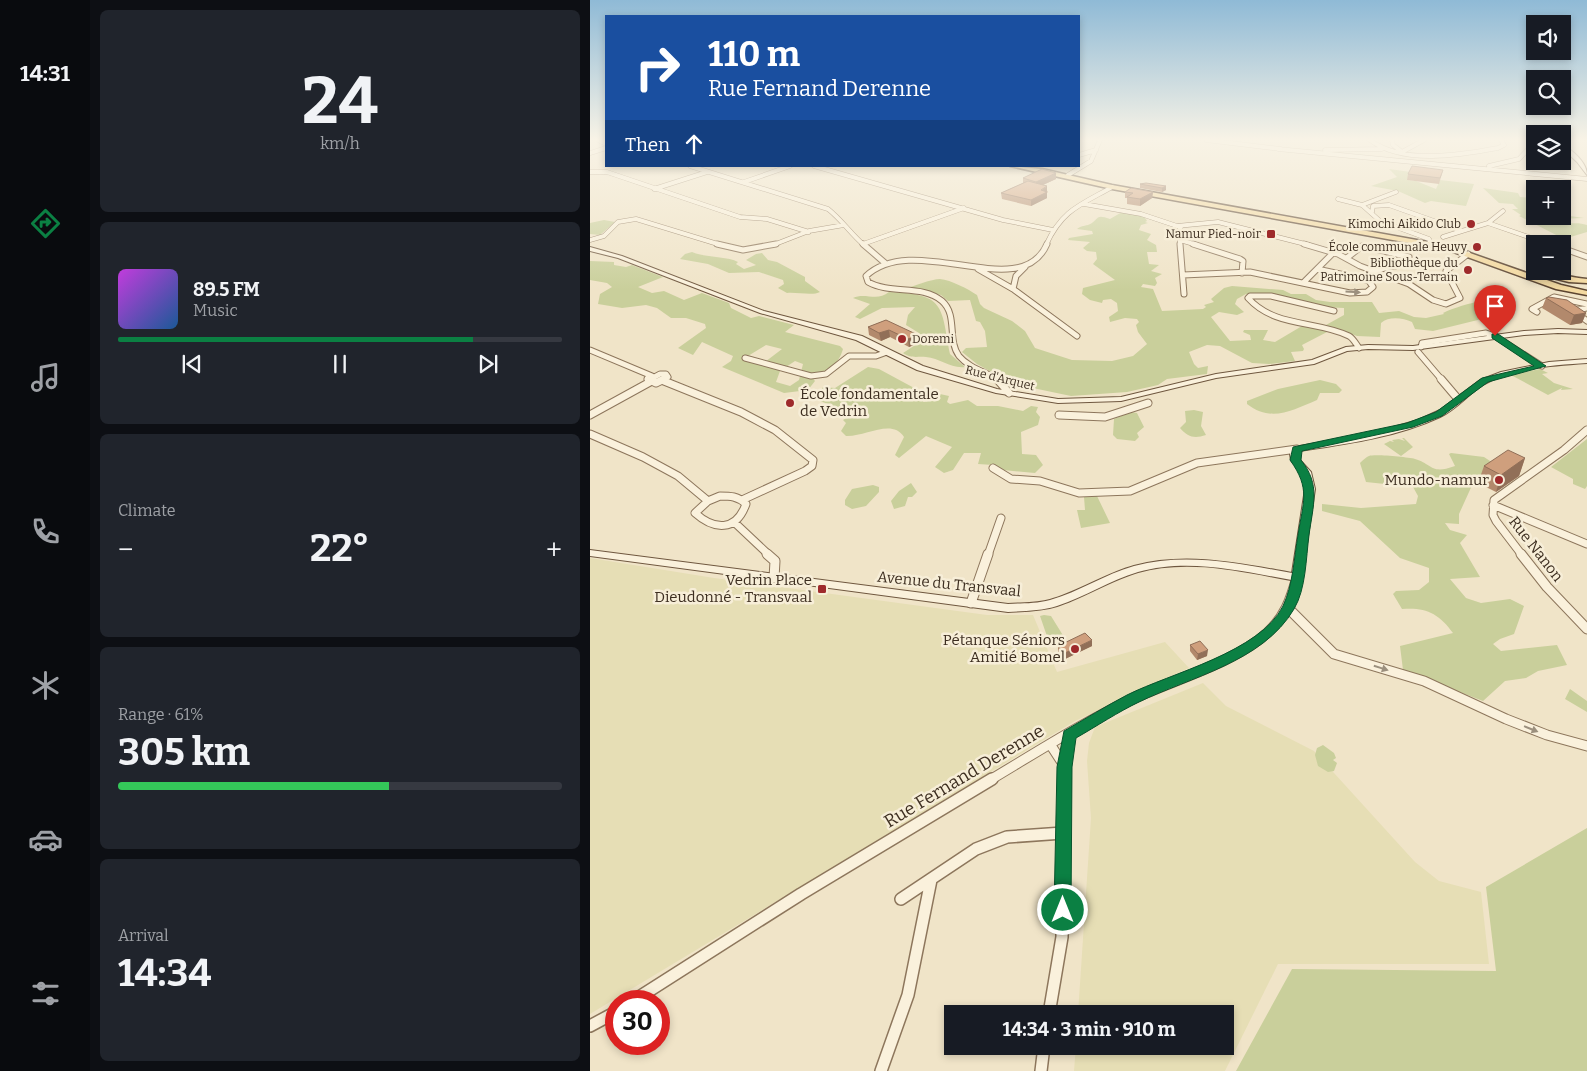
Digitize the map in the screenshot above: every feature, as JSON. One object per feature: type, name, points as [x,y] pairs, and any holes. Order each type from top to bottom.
[{"type":"main road","points":[[1138,190],[1430,244],[1468,254],[1559,287],[1587,294]]},
{"type":"main road","points":[[1495,264],[1526,269]]},
{"type":"main road","points":[[1505,268],[1587,290]]},
{"type":"main road","points":[[1569,280],[1587,281]]},
{"type":"street","points":[[657,190],[748,219],[767,219],[809,232]]},
{"type":"street","points":[[769,190],[828,209],[837,215],[850,234],[885,263]]},
{"type":"street","points":[[900,190],[1022,225],[1053,230]]},
{"type":"street","points":[[1013,289],[1015,274],[1039,259],[1053,230],[1061,219],[1107,190]]},
{"type":"street","points":[[1362,205],[1396,192]]},
{"type":"street","points":[[1338,199],[1362,205],[1380,221],[1429,239],[1430,244]]},
{"type":"street","points":[[1084,204],[1142,214],[1181,226],[1218,222],[1334,252],[1348,257],[1359,266],[1410,284],[1430,300],[1449,303],[1460,298],[1446,271],[1468,254]]},
{"type":"street","points":[[1372,212],[1373,206],[1389,205],[1462,231]]},
{"type":"street","points":[[863,244],[964,208]]},
{"type":"street","points":[[1443,237],[1488,222],[1503,211]]},
{"type":"street","points":[[590,240],[604,236],[618,222],[632,218],[740,250],[764,249],[809,232],[844,225]]},
{"type":"street","points":[[1488,222],[1526,236]]},
{"type":"street","points":[[1181,226],[1180,240],[1184,294]]},
{"type":"street","points":[[1180,240],[1240,259],[1243,261],[1242,273]]},
{"type":"street","points":[[1348,257],[1358,247],[1362,246],[1409,257],[1399,265],[1372,271]]},
{"type":"street","name":"Rue d'Arquet","points":[[590,249],[620,257],[762,312],[859,338],[920,368],[1009,393],[1058,401],[1121,399],[1216,376],[1314,362],[1346,350],[1359,348],[1420,350],[1495,336],[1558,331],[1587,332]]},
{"type":"street","points":[[1571,251],[1587,257]]},
{"type":"street","points":[[1306,282],[1304,281],[1334,252]]},
{"type":"street","points":[[1009,393],[1005,384],[967,362],[958,354],[949,312],[939,299],[920,293],[876,288],[868,282],[866,276],[870,271],[885,263],[917,260],[976,268],[1027,266]]},
{"type":"street","points":[[976,268],[1013,289],[1077,336]]},
{"type":"street","points":[[1183,275],[1265,274],[1350,293],[1367,292],[1373,287],[1369,281],[1363,279],[1317,269]]},
{"type":"street","points":[[1334,311],[1263,295],[1250,296],[1248,298],[1253,305],[1273,317],[1351,337],[1359,348]]},
{"type":"street","points":[[1537,312],[1532,309],[1554,297],[1587,306]]},
{"type":"street","points":[[1587,306],[1574,311],[1587,321]]},
{"type":"street","points":[[1495,336],[1542,366]]},
{"type":"street","points":[[1420,350],[1458,399]]},
{"type":"street","points":[[591,352],[651,379]]},
{"type":"street","points":[[745,358],[805,375],[818,375],[826,374],[849,356],[876,356],[887,352]]},
{"type":"street","points":[[992,468],[1011,479],[1040,480],[1079,493],[1130,491],[1197,463],[1297,449],[1410,425],[1439,414],[1485,380],[1542,366],[1587,361]]},
{"type":"street","points":[[590,415],[651,379],[666,374],[668,377],[664,381],[741,412],[775,430],[813,460],[812,466],[805,471],[742,500]]},
{"type":"street","points":[[1059,415],[1105,417],[1148,403]]},
{"type":"street","name":"Rue Nanon","points":[[1587,430],[1564,450],[1501,494],[1494,500],[1493,505],[1493,515],[1500,527],[1547,587],[1587,629]]},
{"type":"street","points":[[590,434],[643,456],[678,476],[708,501]]},
{"type":"street","points":[[1297,449],[1295,460],[1306,472],[1310,489],[1297,577]]},
{"type":"street","points":[[720,496],[733,496],[742,500],[746,504],[744,514],[734,522],[721,526],[710,525],[695,513],[708,501],[720,496]]},
{"type":"street","points":[[1493,505],[1587,544]]},
{"type":"street","points":[[971,603],[1001,518]]},
{"type":"street","points":[[734,522],[775,561],[774,578]]},
{"type":"street","name":"Avenue du Transvaal","points":[[590,553],[1008,608],[1034,607],[1054,602],[1136,568],[1163,564],[1197,562],[1297,577]]},
{"type":"street","name":"Rue Fernand Derenne","points":[[650,990],[801,894],[1050,744],[1133,699],[1238,653],[1267,633],[1288,608],[1297,577]]},
{"type":"street","points":[[1288,608],[1334,654],[1424,681],[1530,728],[1587,746]]},
{"type":"street","points":[[1051,1005],[1063,929],[1065,767],[1069,735]]},
{"type":"street","points":[[1050,744],[1065,767]]},
{"type":"street","points":[[901,899],[976,849],[1007,837],[1063,833]]},
{"type":"street","points":[[881,1071],[908,995],[931,880]]},
{"type":"street","points":[[590,1026],[605,1018]]},
{"type":"street","points":[[1041,1071],[1043,1055]]},
{"type":"shaded area","points":[[590,558],[714,578],[987,615],[1033,615],[1057,672],[1165,642],[1189,668],[1075,721],[630,990],[605,990],[605,1005],[590,1014]]},
{"type":"shaded area","points":[[1203,683],[1226,706],[1314,751],[1415,862],[1439,881],[1481,892],[1489,964],[1278,964],[1234,1053],[1234,1005],[1079,1005],[1091,818],[1087,761],[1089,743],[1095,727]]},
{"type":"shaded area","points":[[1075,1055],[1233,1055],[1225,1071],[1074,1071]]},
{"type":"green space","points":[[1392,190],[1472,190],[1466,206],[1431,201],[1425,203]]},
{"type":"green space","points":[[1485,190],[1518,193],[1520,197],[1526,197],[1526,220],[1512,209],[1518,209],[1513,204],[1499,203]]},
{"type":"green space","points":[[1122,212],[1144,216],[1147,221],[1145,222],[1148,223],[1141,225],[1139,230],[1151,234],[1147,240],[1156,245],[1157,252],[1147,252],[1149,264],[1159,265],[1151,271],[1162,274],[1155,278],[1157,283],[1155,286],[1143,284],[1141,287],[1153,289],[1162,311],[1203,309],[1206,307],[1204,305],[1214,302],[1211,299],[1224,288],[1232,286],[1283,290],[1291,294],[1306,294],[1316,300],[1330,302],[1372,302],[1379,313],[1399,311],[1414,317],[1426,318],[1485,300],[1495,301],[1498,306],[1495,314],[1490,317],[1433,331],[1415,329],[1412,322],[1404,319],[1392,319],[1381,323],[1380,337],[1357,336],[1326,325],[1344,315],[1344,308],[1322,307],[1278,297],[1269,298],[1246,294],[1237,299],[1235,304],[1244,312],[1237,315],[1219,312],[1211,317],[1230,341],[1251,340],[1250,335],[1243,332],[1244,330],[1268,330],[1263,340],[1275,342],[1302,326],[1329,331],[1302,345],[1303,351],[1291,352],[1295,361],[1269,364],[1252,363],[1220,346],[1207,345],[1189,352],[1194,364],[1198,368],[1208,366],[1207,374],[1167,379],[1158,385],[1127,392],[1071,396],[1013,384],[977,364],[962,352],[966,348],[987,347],[985,331],[980,322],[976,321],[970,300],[948,301],[941,295],[907,288],[936,279],[959,285],[977,295],[980,304],[984,308],[1012,321],[1025,331],[1035,348],[1072,360],[1112,361],[1133,356],[1147,344],[1138,332],[1136,325],[1139,322],[1137,319],[1125,318],[1110,322],[1109,317],[1118,311],[1117,303],[1111,299],[1103,300],[1102,303],[1090,300],[1082,294],[1083,288],[1115,280],[1093,264],[1097,259],[1096,252],[1087,251],[1083,248],[1090,242],[1068,240],[1069,238],[1093,234],[1092,231],[1077,229],[1092,223],[1099,217],[1110,219]]},
{"type":"green space","points":[[604,220],[615,222],[600,235],[590,234],[590,223]]},
{"type":"green space","points":[[1571,222],[1587,225],[1587,232],[1571,237],[1571,235],[1556,235],[1537,225],[1571,225]]},
{"type":"green space","points":[[692,252],[733,260],[738,262],[736,264],[744,269],[756,265],[746,260],[762,253],[768,260],[777,262],[805,277],[805,281],[820,292],[813,294],[787,293],[778,288],[784,284],[783,280],[759,272],[729,273],[708,264],[680,259],[685,254]]},
{"type":"green space","points":[[590,261],[614,262],[614,265],[626,267],[632,265],[663,277],[638,287],[652,293],[664,291],[684,300],[702,293],[729,303],[731,308],[751,318],[759,316],[794,325],[785,332],[840,346],[843,349],[835,364],[827,370],[810,375],[815,381],[808,390],[784,393],[722,367],[731,361],[733,356],[702,342],[693,355],[678,348],[706,328],[705,324],[686,318],[671,318],[657,308],[646,305],[622,308],[598,304],[600,294],[612,287],[607,283],[590,280]],"holes":[[[766,345],[782,349],[761,365],[743,359]],[[795,361],[803,364],[799,380],[790,386],[776,382],[780,371]]]},
{"type":"green space","points":[[889,292],[921,296],[937,305],[942,313],[945,324],[950,354],[965,367],[955,366],[931,358],[912,357],[903,353],[920,342],[919,333],[906,325],[908,315],[915,307],[882,308],[860,319],[855,317],[870,304],[853,298],[858,296],[876,297]]},
{"type":"green space","points":[[868,367],[879,369],[916,389],[911,393],[924,402],[940,394],[949,396],[947,402],[950,404],[968,400],[977,406],[998,406],[1023,411],[1031,406],[1038,407],[1036,412],[1040,417],[1038,425],[1021,432],[1022,454],[1036,455],[1043,465],[1035,473],[1003,470],[993,465],[978,464],[981,453],[964,453],[953,470],[944,473],[935,467],[952,447],[926,436],[899,458],[895,455],[904,437],[893,429],[846,436],[841,431],[846,423],[843,420],[848,417],[849,412],[820,401],[828,395],[821,391],[823,387],[835,388]]},
{"type":"green space","points":[[1540,369],[1548,373],[1542,374],[1554,383],[1573,389],[1561,390],[1562,388],[1548,395],[1511,375]]},
{"type":"green space","points":[[1320,380],[1336,384],[1342,390],[1339,393],[1320,393],[1317,400],[1282,413],[1265,413],[1247,404],[1247,401],[1278,389]]},
{"type":"green space","points":[[1185,411],[1203,412],[1201,426],[1206,435],[1191,436],[1180,428],[1186,422]]},
{"type":"green space","points":[[1131,412],[1137,413],[1144,427],[1137,433],[1139,437],[1135,441],[1117,439],[1113,435],[1114,419]]},
{"type":"green space","points":[[1402,438],[1413,447],[1401,456],[1384,444],[1399,439],[1405,441]]},
{"type":"green space","points":[[1587,439],[1587,486],[1585,489],[1573,484],[1573,479],[1551,467]]},
{"type":"green space","points":[[1449,454],[1484,457],[1496,465],[1474,481],[1459,514],[1459,524],[1445,523],[1450,530],[1467,535],[1460,543],[1480,577],[1450,579],[1466,598],[1481,603],[1510,599],[1524,606],[1514,634],[1500,639],[1493,644],[1501,651],[1557,645],[1567,665],[1538,671],[1526,678],[1505,681],[1483,701],[1403,670],[1400,646],[1453,633],[1437,616],[1425,610],[1402,609],[1393,594],[1396,591],[1419,590],[1429,582],[1429,568],[1400,558],[1360,521],[1322,511],[1322,504],[1361,508],[1416,504],[1418,496],[1413,487],[1366,482],[1360,463],[1369,456],[1378,455],[1415,459],[1432,468],[1441,469],[1455,466]]},
{"type":"green space","points":[[911,483],[917,492],[912,497],[908,497],[905,506],[894,509],[891,501],[899,491]]},
{"type":"green space","points":[[873,485],[879,487],[879,492],[866,506],[852,509],[845,505],[845,500],[852,489]]},
{"type":"green space","points":[[1097,496],[1110,523],[1081,528],[1077,510],[1085,510],[1084,497]]},
{"type":"green space","points":[[1040,616],[1051,616],[1064,637],[1049,642]]},
{"type":"green space","points":[[1570,689],[1587,701],[1587,712],[1565,699]]},
{"type":"green space","points":[[1323,745],[1334,753],[1336,758],[1333,760],[1337,763],[1334,771],[1328,772],[1318,766],[1315,755],[1317,748]]},
{"type":"green space","points":[[1587,828],[1587,1071],[1236,1071],[1292,969],[1496,971],[1486,887]]},
{"type":"building","points":[[1008,190],[1041,190],[1047,192],[1031,200],[1001,193]]},
{"type":"building","points":[[1128,190],[1142,190],[1153,192],[1140,199],[1127,197],[1133,193],[1125,192]]},
{"type":"building","points":[[1546,298],[1567,300],[1586,313],[1574,315]]},
{"type":"building","points":[[886,320],[918,335],[908,339],[889,330],[879,333],[868,327]]},
{"type":"building","points":[[1508,450],[1525,458],[1501,475],[1484,466]]},
{"type":"building","points":[[1085,633],[1092,640],[1065,653],[1058,646]]},
{"type":"building","points":[[1200,641],[1208,650],[1198,654],[1190,645]]},
{"type":"place","name":"Kimochi Aikido Club","points":[[1471,224]]},
{"type":"place","name":"Namur Pied-noir","points":[[1271,234]]},
{"type":"place","name":"École communale Heuvy","points":[[1477,247]]},
{"type":"place","name":"Bibliothèque du Patrimoine Sous-Terrain","points":[[1468,270]]},
{"type":"place","name":"Doremi","points":[[902,339]]},
{"type":"place","name":"École fondamentale de Vedrin","points":[[790,403]]},
{"type":"place","name":"Mundo-namur","points":[[1499,480]]},
{"type":"place","name":"Vedrin Place Dieudonné - Transvaal","points":[[822,589]]},
{"type":"place","name":"Pétanque Séniors Amitié Bomel","points":[[1075,649]]},
{"type":"route","points":[[1063,910],[1065,767],[1069,735],[1133,699],[1238,653],[1267,633],[1288,608],[1297,577],[1310,489],[1306,472],[1295,460],[1294,454],[1297,449],[1410,425],[1439,414],[1485,380],[1542,366],[1495,336]]}]
